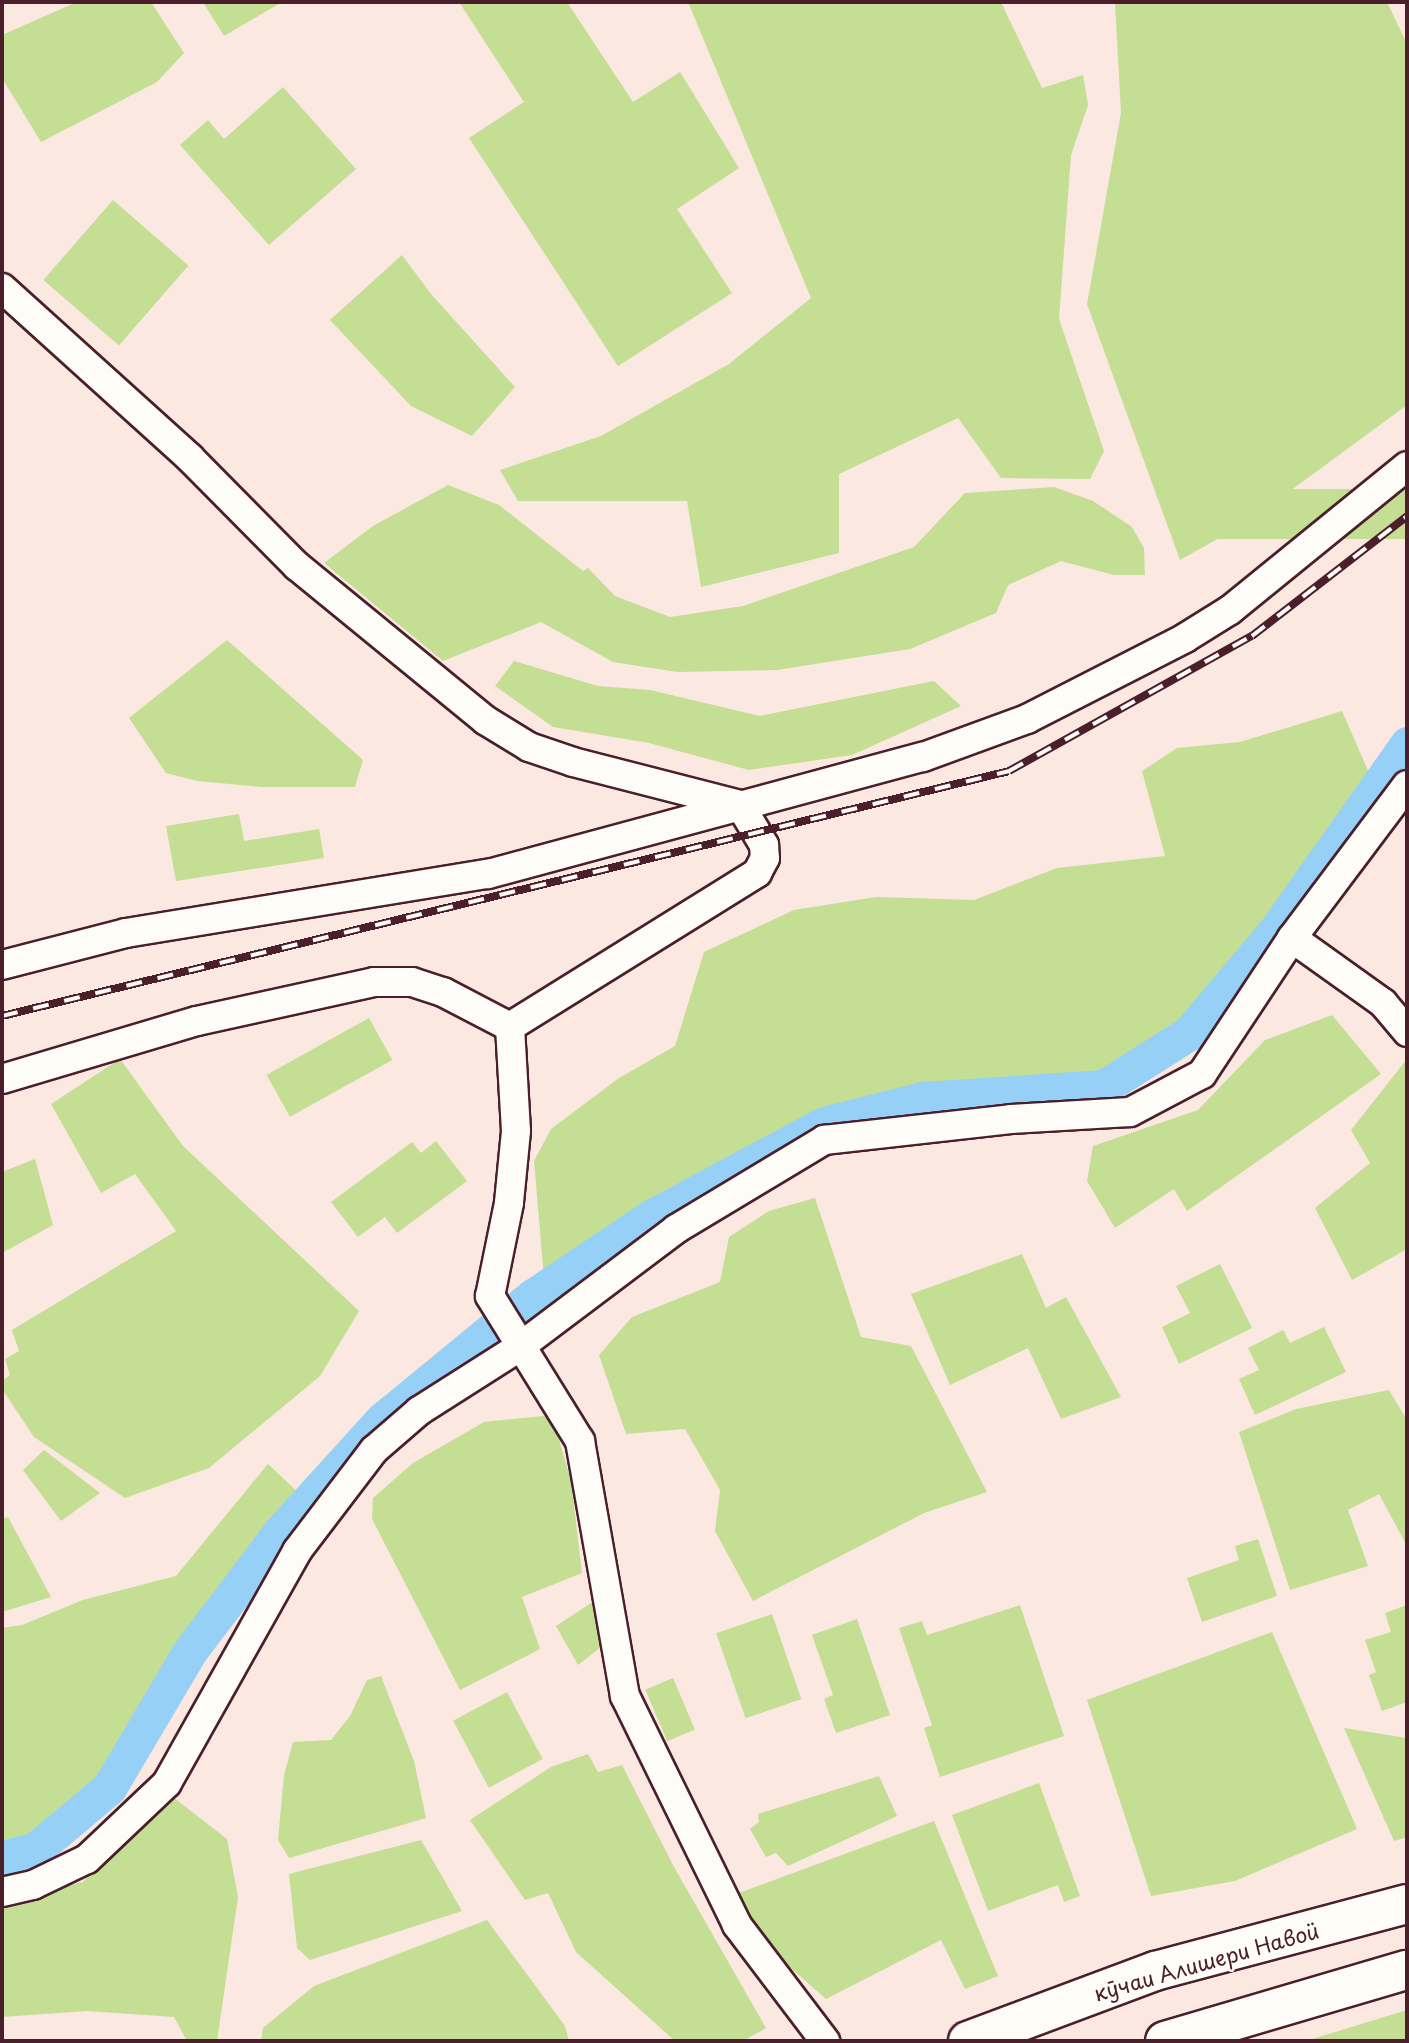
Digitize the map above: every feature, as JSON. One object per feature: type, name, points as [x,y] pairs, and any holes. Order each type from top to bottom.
[{"type":"street","points":[[2,288],[190,458],[297,566],[485,720],[529,747],[573,762],[740,806],[764,845],[765,858],[757,873],[510,1027]]},
{"type":"street","points":[[2,965],[126,933],[488,874],[923,757],[1040,713],[1185,638],[1230,610],[1407,466]]},
{"type":"street","points":[[2,1892],[33,1885],[87,1859],[144,1808],[188,1750],[245,1637],[296,1551],[374,1450],[419,1411],[521,1346],[676,1229],[824,1140],[1011,1119],[1130,1112],[1202,1074],[1292,938],[1407,785]]},
{"type":"street","points":[[1292,938],[1383,1003],[1407,1032]]},
{"type":"street","points":[[2,1079],[197,1021],[374,982],[412,982],[443,992],[510,1027]]},
{"type":"street","points":[[510,1027],[516,1131],[509,1203],[490,1296],[580,1441],[625,1696],[737,1925],[825,2041]]},
{"type":"street","name":"кӯчаи Алишери Навоӣ","points":[[968,2041],[1155,1971],[1407,1904]]},
{"type":"street","points":[[1165,2041],[1407,1970]]},
{"type":"green space","points":[[77,2],[151,2],[184,53],[157,82],[41,142],[2,78],[2,35]]},
{"type":"green space","points":[[203,2],[282,2],[224,36]]},
{"type":"green space","points":[[459,2],[567,2],[633,102],[680,72],[739,168],[677,209],[732,293],[618,366],[469,138],[524,102]]},
{"type":"green space","points":[[688,2],[1001,2],[1042,88],[1083,75],[1088,105],[1071,155],[1059,319],[1104,451],[1090,479],[1001,478],[958,418],[839,474],[839,553],[701,587],[687,501],[518,501],[500,470],[601,436],[729,364],[811,298]]},
{"type":"green space","points":[[1387,2],[1407,44],[1407,405],[1248,522],[1180,560],[1087,304],[1121,113],[1115,3]]},
{"type":"green space","points":[[283,87],[356,169],[269,245],[180,145],[208,120],[224,139]]},
{"type":"green space","points":[[113,200],[188,266],[119,346],[43,280]]},
{"type":"green space","points":[[402,255],[431,294],[515,387],[472,436],[411,406],[330,320]]},
{"type":"green space","points":[[448,485],[499,505],[583,571],[588,568],[615,596],[670,617],[743,606],[914,547],[965,493],[1054,487],[1093,501],[1132,527],[1144,548],[1145,575],[1114,575],[1061,561],[1008,585],[996,613],[910,649],[777,670],[677,672],[613,662],[541,622],[443,661],[324,563],[373,526]]},
{"type":"green space","points":[[1177,489],[1407,489],[1407,539],[1177,539]]},
{"type":"green space","points":[[227,640],[363,760],[355,787],[262,787],[197,781],[166,773],[129,718]]},
{"type":"green space","points":[[514,661],[598,686],[650,690],[760,716],[934,681],[961,706],[852,755],[749,770],[649,743],[553,727],[495,686]]},
{"type":"green space","points":[[1342,711],[1369,773],[1274,916],[1189,1022],[1100,1074],[916,1093],[817,1116],[647,1207],[544,1278],[534,1161],[551,1129],[619,1078],[675,1046],[704,952],[794,910],[876,897],[974,900],[1057,868],[1165,856],[1142,771],[1177,748],[1240,742]]},
{"type":"green space","points":[[239,814],[244,841],[319,829],[324,858],[176,881],[166,826]]},
{"type":"green space","points":[[1332,1015],[1381,1074],[1187,1211],[1174,1189],[1115,1228],[1087,1181],[1093,1146],[1198,1110],[1265,1040]]},
{"type":"green space","points":[[369,1018],[392,1060],[290,1117],[267,1075]]},
{"type":"green space","points":[[120,1059],[183,1146],[359,1311],[320,1376],[209,1468],[125,1498],[34,1437],[2,1389],[2,1381],[10,1375],[5,1359],[19,1351],[12,1330],[176,1231],[135,1174],[101,1193],[51,1104]]},
{"type":"green space","points":[[1407,1059],[1407,1249],[1352,1280],[1315,1208],[1370,1163],[1351,1130]]},
{"type":"green space","points":[[436,1141],[467,1181],[397,1233],[385,1217],[358,1237],[331,1202],[412,1142],[421,1153]]},
{"type":"green space","points":[[35,1159],[53,1225],[2,1253],[2,1172]]},
{"type":"green space","points":[[815,1198],[861,1337],[911,1346],[987,1492],[924,1513],[753,1601],[715,1531],[720,1490],[685,1429],[626,1434],[599,1355],[632,1317],[720,1282],[729,1237],[769,1211]]},
{"type":"green space","points":[[1022,1254],[1046,1308],[1066,1297],[1121,1397],[1061,1419],[1028,1348],[950,1385],[911,1294]]},
{"type":"green space","points":[[1220,1264],[1252,1328],[1179,1364],[1162,1327],[1190,1313],[1176,1286]]},
{"type":"green space","points":[[1324,1327],[1346,1372],[1255,1415],[1239,1379],[1259,1370],[1248,1348],[1283,1330],[1290,1343]]},
{"type":"green space","points":[[1389,1390],[1407,1420],[1407,1546],[1379,1494],[1348,1510],[1368,1566],[1290,1590],[1239,1432],[1296,1409]]},
{"type":"green space","points":[[552,1415],[571,1481],[582,1573],[522,1597],[540,1649],[460,1690],[372,1519],[373,1498],[413,1463],[484,1422]]},
{"type":"green space","points":[[44,1450],[100,1493],[61,1521],[23,1470]]},
{"type":"green space","points":[[268,1464],[302,1496],[186,1651],[106,1783],[33,1847],[2,1854],[2,1628],[22,1625],[83,1600],[176,1576]]},
{"type":"green space","points":[[8,1517],[51,1597],[2,1612],[2,1519]]},
{"type":"green space","points":[[1258,1539],[1277,1596],[1202,1622],[1187,1578],[1239,1560],[1235,1546]]},
{"type":"green space","points":[[597,1599],[610,1640],[578,1665],[556,1626]]},
{"type":"green space","points":[[1020,1605],[1064,1736],[940,1777],[924,1728],[932,1725],[899,1628],[922,1621],[927,1635]]},
{"type":"green space","points":[[1407,1605],[1407,1702],[1382,1711],[1369,1675],[1376,1672],[1365,1640],[1391,1632],[1385,1613]]},
{"type":"green space","points":[[772,1614],[801,1699],[746,1718],[716,1633]]},
{"type":"green space","points":[[857,1619],[890,1715],[836,1733],[824,1699],[833,1695],[812,1635]]},
{"type":"green space","points":[[1272,1632],[1357,1829],[1235,1881],[1151,1896],[1087,1700]]},
{"type":"green space","points":[[381,1676],[414,1761],[426,1818],[289,1858],[278,1840],[284,1775],[293,1742],[331,1740],[350,1716],[367,1680]]},
{"type":"green space","points":[[673,1678],[695,1730],[667,1741],[645,1690]]},
{"type":"green space","points":[[507,1692],[543,1759],[489,1788],[453,1721]]},
{"type":"green space","points":[[1344,1728],[1407,1738],[1407,1837],[1394,1841]]},
{"type":"green space","points":[[588,1754],[598,1772],[622,1765],[674,1867],[766,2028],[743,2041],[675,2041],[576,1952],[548,1893],[525,1900],[470,1820],[551,1767]]},
{"type":"green space","points":[[879,1776],[897,1816],[788,1866],[776,1853],[766,1857],[750,1829],[759,1822],[758,1814]]},
{"type":"green space","points":[[1039,1783],[1080,1896],[1064,1902],[1058,1885],[988,1911],[952,1815]]},
{"type":"green space","points":[[169,1794],[227,1839],[238,1897],[217,2041],[187,2041],[174,2017],[87,2011],[2,2017],[2,1902],[83,1882]]},
{"type":"green space","points":[[934,1821],[998,1976],[965,1989],[941,1940],[826,1999],[767,1947],[736,1894]]},
{"type":"green space","points":[[421,1840],[462,1911],[310,1960],[297,1948],[289,1874]]},
{"type":"green space","points":[[487,1920],[565,2026],[569,2041],[261,2041],[263,2028],[314,1986]]},
{"type":"green space","points":[[1407,2010],[1407,2041],[1306,2041]]},
{"type":"waterway","points":[[2,1858],[35,1850],[109,1788],[190,1651],[280,1532],[383,1419],[533,1296],[651,1217],[824,1124],[923,1099],[1104,1087],[1189,1033],[1276,930],[1407,744]]},
{"type":"railway","points":[[2,1016],[1009,771],[1252,636],[1407,516]]}]
